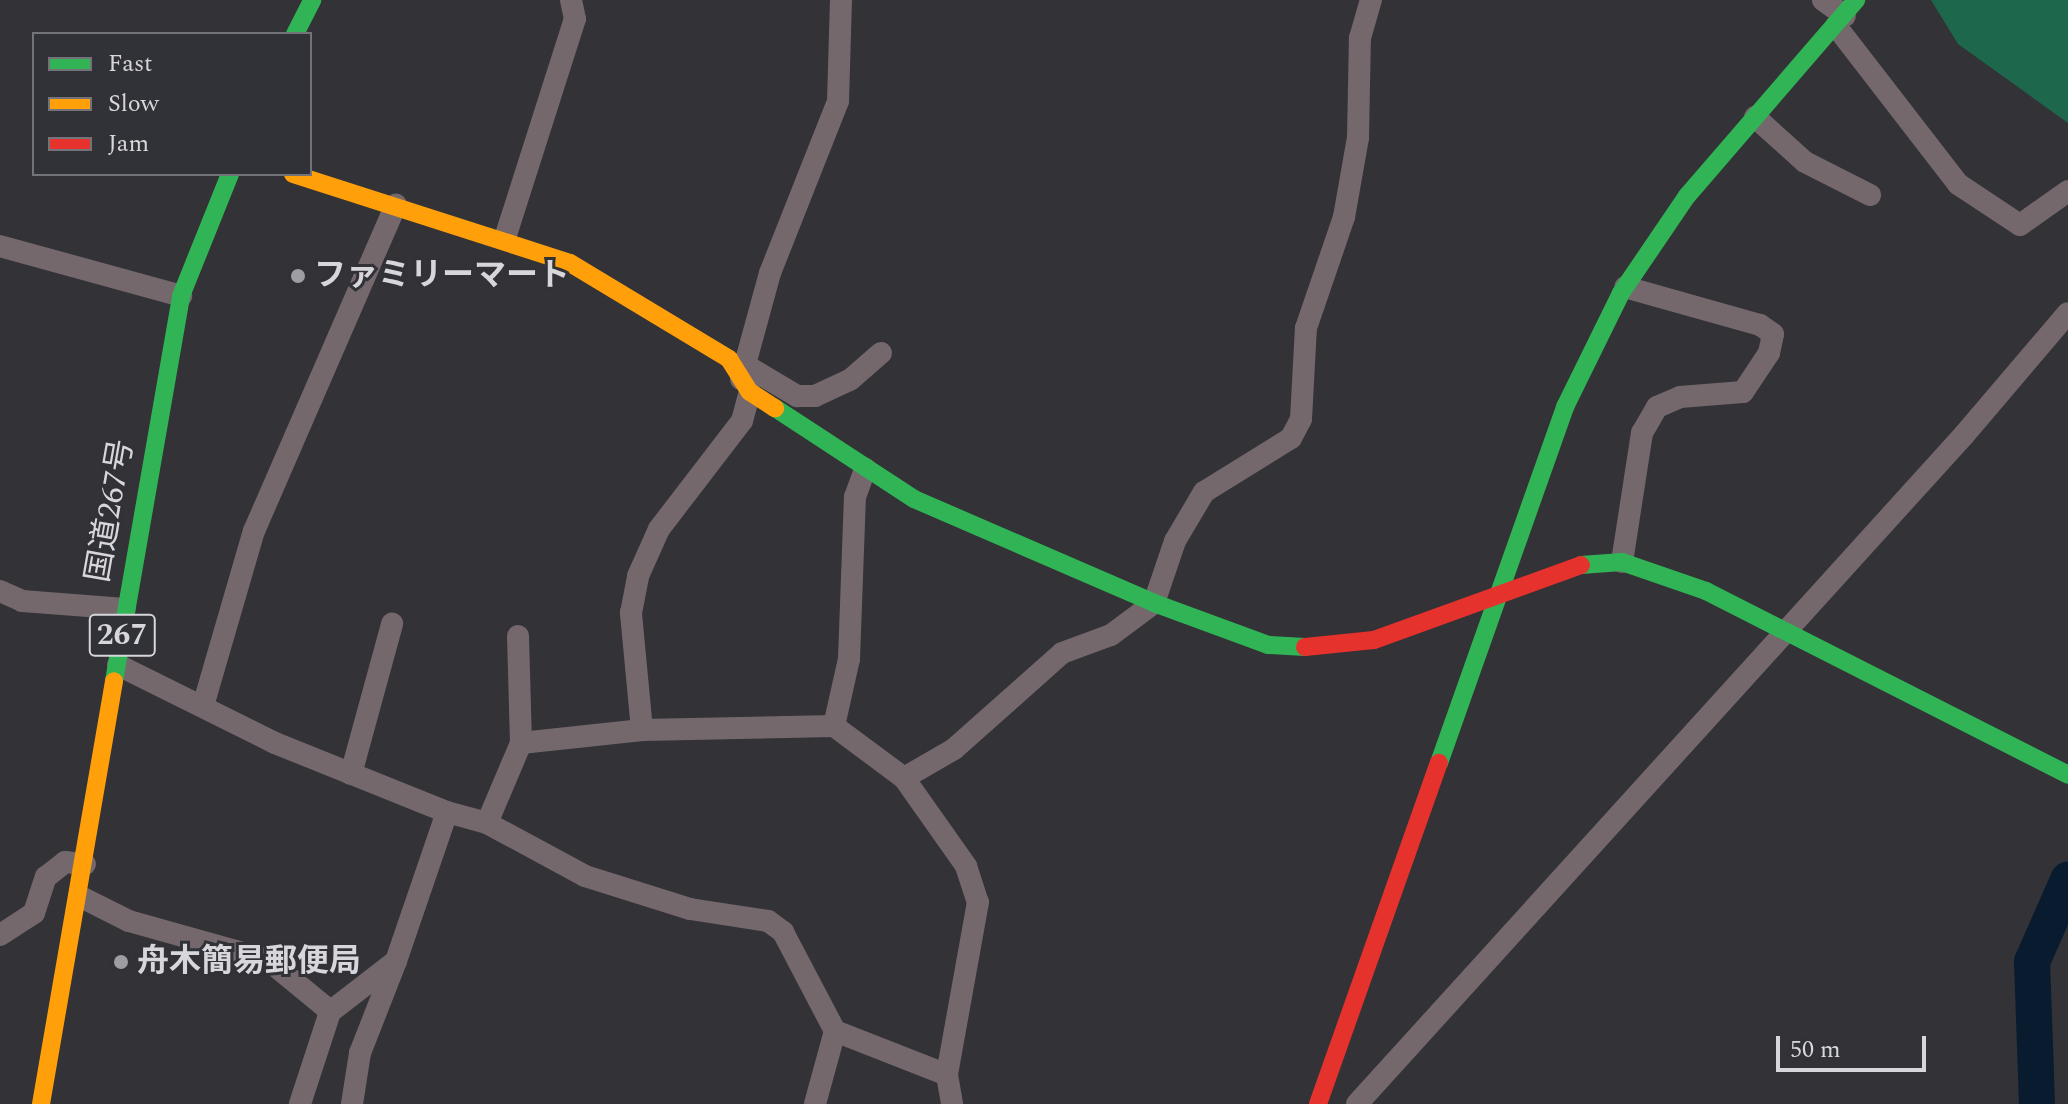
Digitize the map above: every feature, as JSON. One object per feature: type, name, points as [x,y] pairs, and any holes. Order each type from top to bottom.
[{"type":"main road","points":[[296,32],[312,0]]},
{"type":"main road","points":[[1318,1104],[1496,594],[1565,407],[1625,287],[1687,196],[1846,14]]},
{"type":"main road","name":"国道267号","points":[[41,1104],[181,296],[229,176]]},
{"type":"main road","points":[[300,176],[505,238],[570,263],[729,359],[745,379],[865,469],[914,499],[1154,603],[1268,645],[1318,648],[1374,640],[1584,564],[1622,562],[1706,591],[2068,775]]},
{"type":"street","points":[[505,238],[575,19],[571,0]]},
{"type":"street","points":[[642,730],[631,613],[638,576],[659,529],[742,421],[745,379],[770,273],[838,101],[841,0]]},
{"type":"street","points":[[904,778],[954,749],[1062,653],[1111,635],[1154,603],[1175,541],[1204,492],[1291,438],[1301,419],[1306,328],[1344,217],[1358,138],[1360,38],[1371,0]]},
{"type":"street","points":[[1823,0],[1846,14],[1958,184],[2020,225],[2068,191]]},
{"type":"street","points":[[1755,117],[1805,162],[1870,195]]},
{"type":"street","points":[[203,706],[254,531],[396,205]]},
{"type":"street","points":[[0,246],[181,296]]},
{"type":"street","points":[[1622,562],[1642,433],[1657,407],[1680,397],[1743,392],[1769,353],[1773,334],[1760,325],[1625,287]]},
{"type":"street","points":[[1357,1104],[1785,632],[2068,313]]},
{"type":"street","points":[[745,379],[797,396],[815,396],[850,380],[881,353]]},
{"type":"street","points":[[834,726],[849,659],[855,497],[865,469]]},
{"type":"street","points":[[0,591],[22,601],[125,609]]},
{"type":"street","points":[[351,774],[392,624]]},
{"type":"street","points":[[487,823],[521,743],[518,636]]},
{"type":"street","points":[[118,665],[351,774],[447,812],[487,823],[585,876],[690,909],[768,921],[783,932],[835,1031],[947,1075]]},
{"type":"street","points":[[521,743],[642,730],[834,726],[904,778],[966,866],[978,902],[947,1075],[952,1104]]},
{"type":"street","points":[[352,1104],[360,1053],[396,961],[447,812]]},
{"type":"street","points":[[0,935],[34,913],[46,877],[65,862],[85,864]]},
{"type":"street","points":[[79,896],[129,921],[268,960],[330,1012]]},
{"type":"street","points":[[300,1104],[330,1012],[396,961]]},
{"type":"street","points":[[815,1104],[835,1031]]},
{"type":"green space","points":[[1931,0],[2068,0],[2068,123],[1958,44]]},
{"type":"waterway","points":[[2037,1104],[2032,962],[2068,880]]},
{"type":"traffic: fast","points":[[296,32],[312,0]]},
{"type":"traffic: fast","points":[[1439,763],[1565,407],[1621,293],[1687,196],[1856,0]]},
{"type":"traffic: fast","points":[[114,681],[181,296],[229,176]]},
{"type":"traffic: fast","points":[[775,408],[914,499],[1154,603],[1268,645],[1305,647]]},
{"type":"traffic: fast","points":[[1581,565],[1622,562],[1706,591],[2068,775]]},
{"type":"traffic: slow","points":[[299,176],[570,263],[729,359],[750,392],[775,408]]},
{"type":"traffic: slow","points":[[41,1104],[114,681]]},
{"type":"traffic: jam","points":[[1305,647],[1374,640],[1581,565]]},
{"type":"traffic: jam","points":[[1318,1104],[1439,763]]},
{"type":"place","name":"ファミリーマート","points":[[298,276]]},
{"type":"place","name":"舟木簡易郵便局","points":[[121,962]]}]
